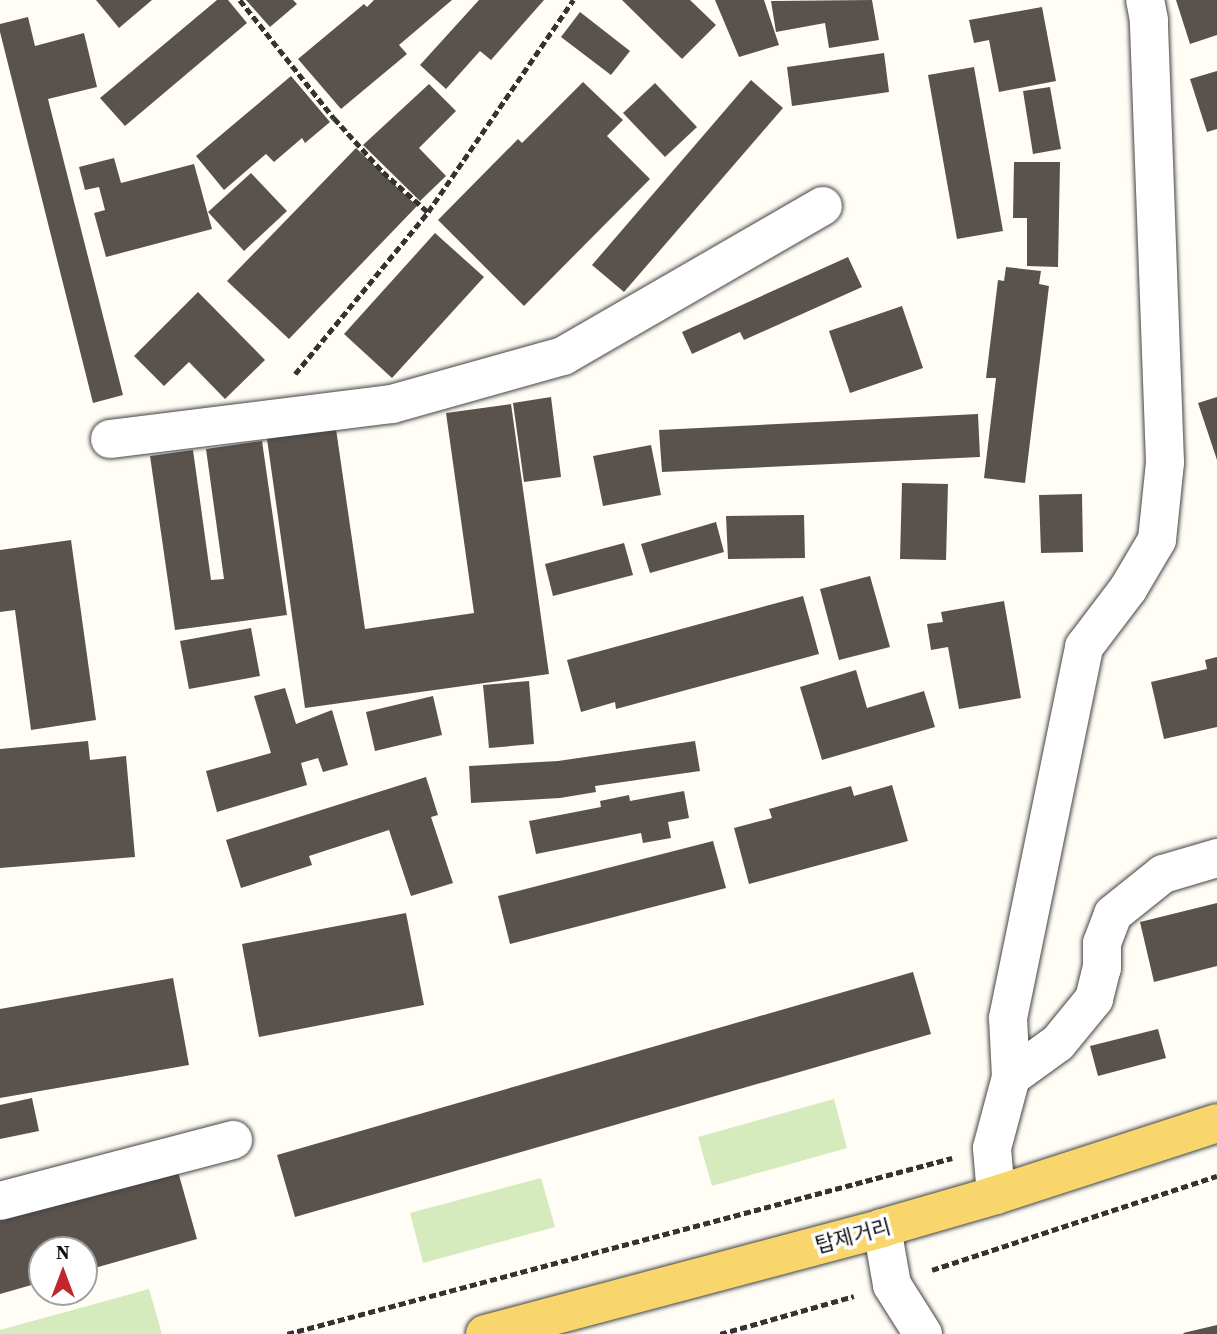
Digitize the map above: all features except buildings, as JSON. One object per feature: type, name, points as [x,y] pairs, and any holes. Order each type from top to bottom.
[{"type":"main road","name":"탑제거리","points":[[485,1334],[882,1228],[996,1195],[1217,1123]]},
{"type":"street","points":[[996,1195],[992,1148],[1011,1077],[1008,1018],[1084,647],[1128,589],[1157,540],[1165,462],[1149,20],[1145,0]]},
{"type":"street","points":[[110,439],[392,404],[563,356],[823,206]]},
{"type":"street","points":[[1011,1077],[1058,1043],[1094,999],[1102,968],[1102,943],[1113,914],[1163,874],[1217,858]]},
{"type":"street","points":[[0,1201],[233,1140]]},
{"type":"street","points":[[882,1228],[892,1285],[923,1334]]},
{"type":"path","points":[[240,0],[334,118],[383,172],[428,212]]},
{"type":"path","points":[[257,420],[428,212],[573,0]]},
{"type":"path","points":[[286,1334],[992,1148]]},
{"type":"path","points":[[720,1334],[892,1285],[978,1253],[1217,1176]]},
{"type":"green space","points":[[834,1099],[847,1148],[712,1186],[698,1137]]},
{"type":"green space","points":[[541,1178],[555,1227],[423,1263],[410,1213]]},
{"type":"green space","points":[[149,1289],[162,1334],[0,1334],[0,1330],[87,1306],[98,1306],[98,1303]]}]
